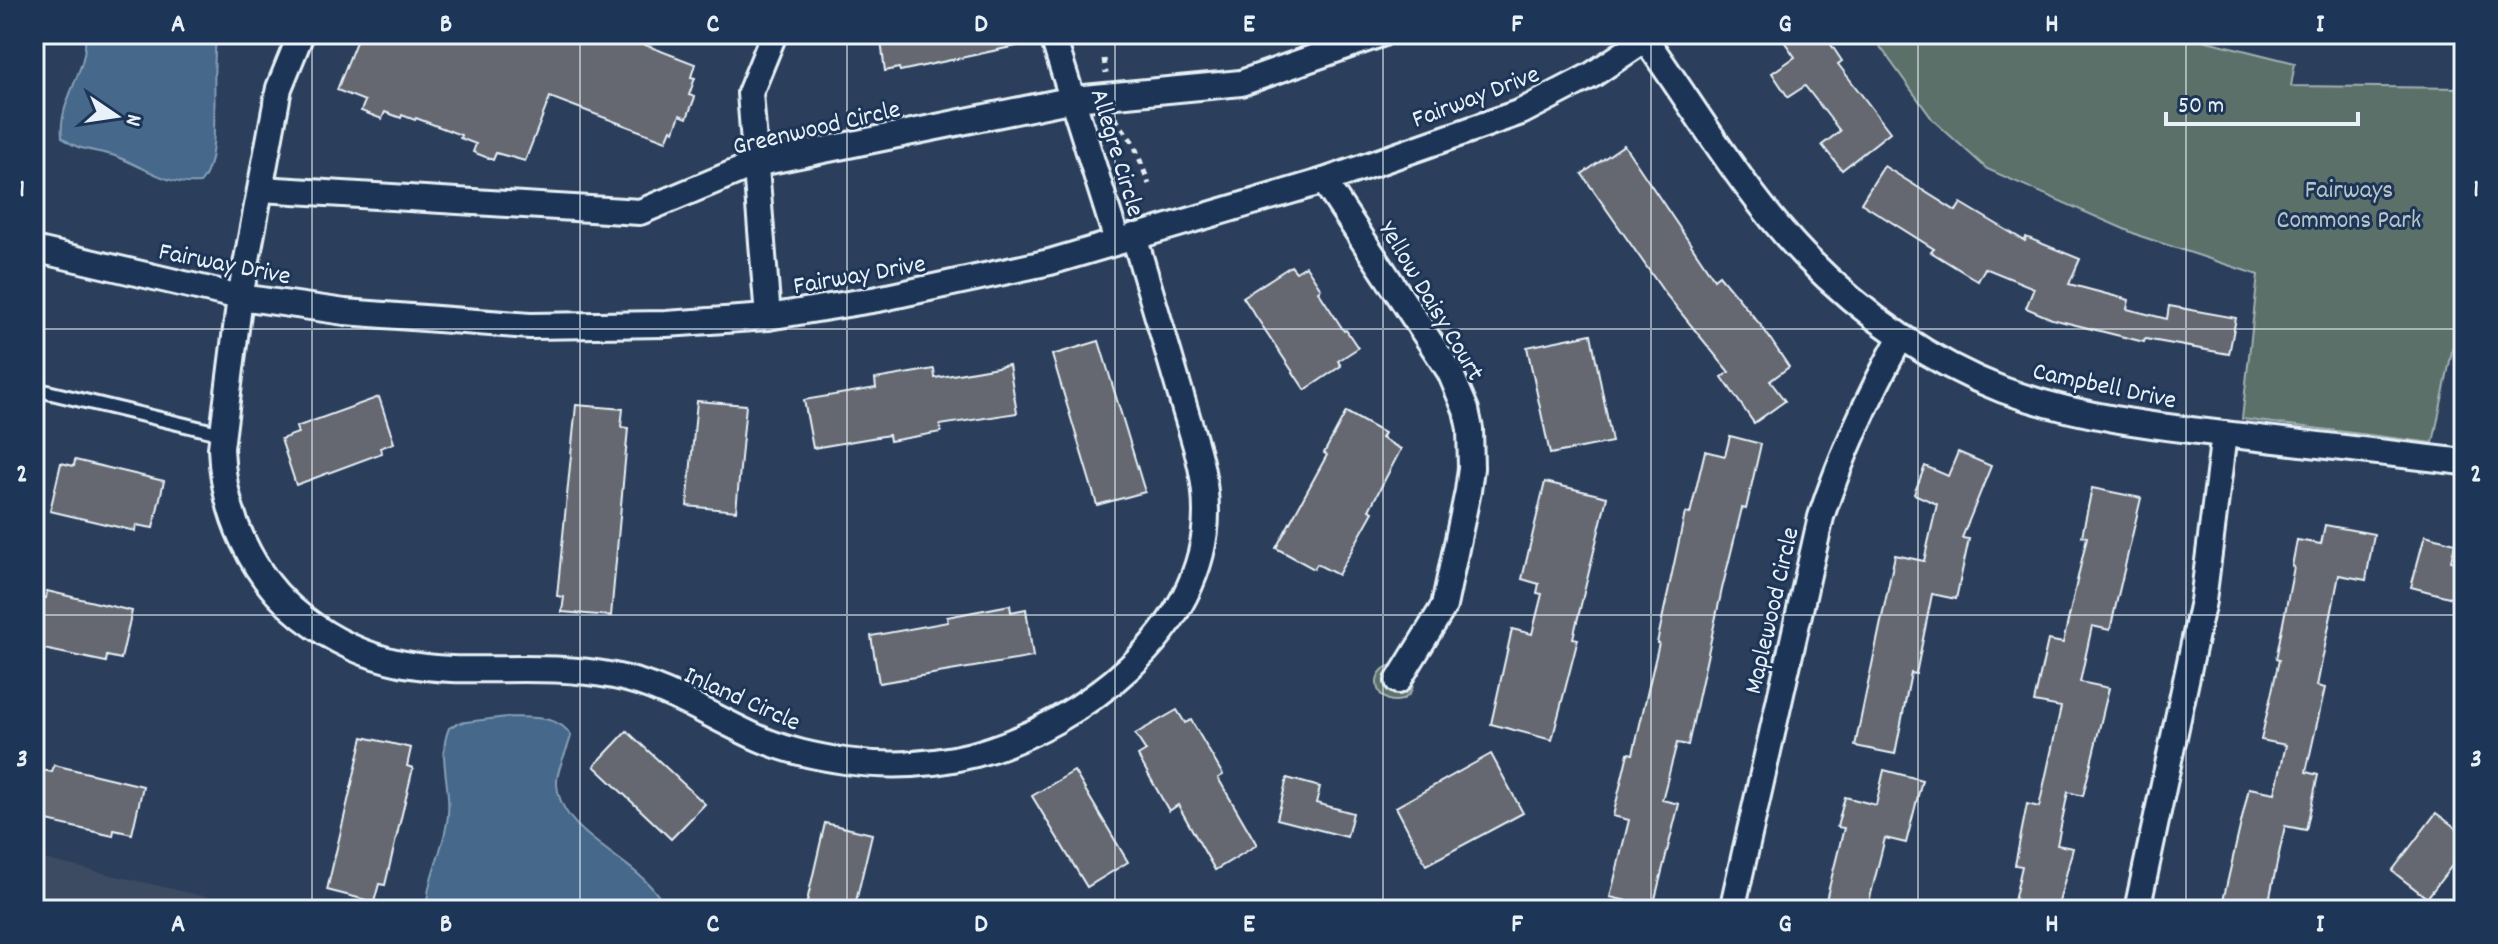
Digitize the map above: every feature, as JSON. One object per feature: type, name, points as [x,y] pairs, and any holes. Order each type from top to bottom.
[{"type":"street","points":[[240,297],[279,88],[301,34]]},
{"type":"street","points":[[768,317],[750,93],[774,34]]},
{"type":"street","name":"Allegre Circle","points":[[1052,34],[1126,239]]},
{"type":"street","name":"Greenwood Circle","points":[[261,189],[640,212],[755,164],[1074,99],[1241,83],[1381,34]]},
{"type":"street","name":"Fairway Drive","points":[[34,249],[240,297],[345,312],[530,326],[666,324],[768,317],[970,281],[1050,262],[1324,181],[1521,112],[1592,75],[1647,36]]},
{"type":"street","name":"Campbell Drive","points":[[1647,36],[1767,212],[1792,242],[1878,321],[1951,366],[2003,390],[2065,409],[2141,424],[2464,462]]},
{"type":"street","name":"Yellow Daisy Court","points":[[1324,181],[1450,372],[1466,410],[1470,429],[1468,491],[1444,606],[1398,681]]},
{"type":"street","name":"Inland Circle","points":[[240,297],[223,434],[222,467],[239,534],[277,594],[302,617],[360,652],[396,664],[434,670],[571,670],[617,676],[652,686],[779,747],[817,756],[893,764],[955,758],[1026,735],[1096,695],[1138,658],[1163,630],[1180,607],[1193,580],[1202,549],[1206,513],[1202,461],[1126,239]]},
{"type":"street","name":"Maplewood Circle","points":[[1732,910],[1821,517],[1840,461],[1872,390],[1901,337]]},
{"type":"street","points":[[2137,910],[2203,601],[2224,434]]},
{"type":"lane","points":[[34,393],[39,390],[223,434]]},
{"type":"path","points":[[1116,120],[1134,144],[1149,184]]},
{"type":"shaded area","points":[[85,34],[217,34],[212,155],[200,183],[167,179],[115,156],[74,145],[62,137],[64,110],[83,60]]},
{"type":"shaded area","points":[[507,717],[543,719],[566,729],[571,736],[557,779],[562,804],[588,835],[641,876],[666,910],[427,910],[430,885],[448,814],[444,749],[449,728],[458,723]]},
{"type":"shaded area","points":[[34,857],[263,910],[34,910]]},
{"type":"green space","name":"Fairways Commons Park","points":[[1871,34],[2196,34],[2203,40],[2295,63],[2291,86],[2464,88],[2464,293],[2433,443],[2242,419],[2258,275],[2140,236],[1987,169],[1933,120]]},
{"type":"green space","points":[[1395,665],[1408,670],[1413,683],[1408,696],[1395,701],[1382,696],[1377,683],[1382,670]]},
{"type":"building","points":[[359,34],[617,34],[695,64],[691,77],[695,78],[689,95],[695,97],[687,118],[680,115],[666,141],[550,97],[525,161],[496,153],[493,160],[473,152],[476,144],[460,138],[461,135],[402,115],[401,118],[385,112],[382,119],[361,111],[365,101],[337,90]]},
{"type":"building","points":[[880,34],[1029,34],[1030,43],[900,71],[899,68],[885,71]]},
{"type":"building","points":[[1779,34],[1824,34],[1842,61],[1838,64],[1890,132],[1842,170],[1822,145],[1840,131],[1805,86],[1788,97],[1772,73],[1795,57]]},
{"type":"building","points":[[1624,145],[1714,279],[1719,275],[1763,328],[1789,367],[1770,381],[1785,401],[1754,423],[1722,377],[1729,372],[1664,292],[1582,174]]},
{"type":"building","points":[[1884,166],[1956,211],[1961,203],[2025,241],[2026,237],[2080,259],[2069,284],[2129,300],[2127,309],[2167,319],[2169,306],[2236,318],[2229,354],[2145,339],[2144,342],[2052,319],[2026,308],[2034,288],[1985,268],[1978,281],[1861,203]]},
{"type":"building","points":[[1291,266],[1296,272],[1306,266],[1321,289],[1318,291],[1358,348],[1338,361],[1341,366],[1305,390],[1243,297]]},
{"type":"building","points":[[1591,334],[1612,442],[1550,454],[1527,347]]},
{"type":"building","points":[[1099,341],[1145,492],[1097,505],[1052,355]]},
{"type":"building","points":[[1009,365],[1017,413],[940,425],[941,432],[890,441],[889,435],[813,448],[804,400],[876,388],[875,379],[934,369],[935,378]]},
{"type":"building","points":[[379,397],[394,443],[380,448],[382,453],[296,485],[281,439],[298,433],[296,427]]},
{"type":"building","points":[[697,401],[746,405],[736,511],[687,506]]},
{"type":"building","points":[[576,405],[623,409],[621,427],[628,428],[611,616],[562,612],[564,597],[557,596]]},
{"type":"building","points":[[1346,412],[1384,433],[1381,438],[1401,449],[1369,510],[1373,512],[1338,575],[1317,564],[1314,569],[1276,548],[1327,455],[1324,453]]},
{"type":"building","points":[[1730,436],[1761,444],[1722,589],[1688,745],[1677,743],[1662,800],[1679,804],[1653,907],[1610,897],[1629,820],[1613,816],[1628,753],[1633,754],[1685,513],[1690,514],[1705,451],[1725,456]]},
{"type":"building","points":[[1958,452],[1991,466],[1962,538],[1969,539],[1956,599],[1932,594],[1916,674],[1911,673],[1895,754],[1855,746],[1895,555],[1924,561],[1937,504],[1914,494],[1925,466],[1948,476]]},
{"type":"building","points":[[75,460],[164,481],[153,528],[136,525],[135,531],[50,511],[61,463],[74,466]]},
{"type":"building","points":[[1545,482],[1607,497],[1573,638],[1578,639],[1552,740],[1491,724],[1512,629],[1532,634],[1542,594],[1537,593],[1539,584],[1522,579]]},
{"type":"building","points":[[2092,488],[2141,498],[2110,630],[2092,626],[2080,682],[2109,688],[2083,796],[2068,792],[2057,845],[2073,848],[2057,910],[2012,910],[2022,866],[2015,865],[2027,804],[2039,807],[2061,707],[2034,702],[2048,640],[2063,643],[2087,537],[2082,536]]},
{"type":"building","points":[[2325,525],[2374,534],[2366,580],[2339,575],[2317,686],[2325,688],[2306,772],[2318,775],[2306,830],[2285,826],[2267,910],[2223,901],[2249,788],[2275,793],[2286,745],[2261,740],[2279,660],[2276,659],[2297,540],[2321,544]]},
{"type":"building","points":[[2425,535],[2455,543],[2451,561],[2464,564],[2464,601],[2411,587]]},
{"type":"building","points":[[47,591],[132,611],[121,659],[107,656],[106,662],[34,647],[34,595],[46,598]]},
{"type":"building","points":[[1010,605],[1011,612],[1026,609],[1033,657],[879,683],[871,636],[948,622],[947,617]]},
{"type":"building","points":[[1177,710],[1185,723],[1191,720],[1223,775],[1218,778],[1257,845],[1215,870],[1178,805],[1169,811],[1138,756],[1146,751],[1135,734]]},
{"type":"building","points":[[627,731],[705,804],[671,839],[594,766]]},
{"type":"building","points":[[363,737],[411,748],[407,766],[413,768],[385,885],[379,884],[374,902],[327,890]]},
{"type":"building","points":[[1491,754],[1523,813],[1426,865],[1396,807]]},
{"type":"building","points":[[54,765],[143,786],[132,834],[114,830],[113,836],[34,818],[34,788],[38,769],[52,772]]},
{"type":"building","points":[[1884,770],[1922,780],[1906,843],[1885,838],[1867,910],[1825,904],[1844,828],[1837,827],[1845,797],[1876,805]]},
{"type":"building","points":[[1074,771],[1128,862],[1087,887],[1032,796]]},
{"type":"building","points":[[1287,778],[1320,787],[1316,803],[1353,813],[1347,837],[1277,819]]},
{"type":"building","points":[[2436,813],[2464,834],[2464,850],[2427,898],[2392,871]]},
{"type":"building","points":[[825,823],[872,834],[854,910],[805,910]]}]
